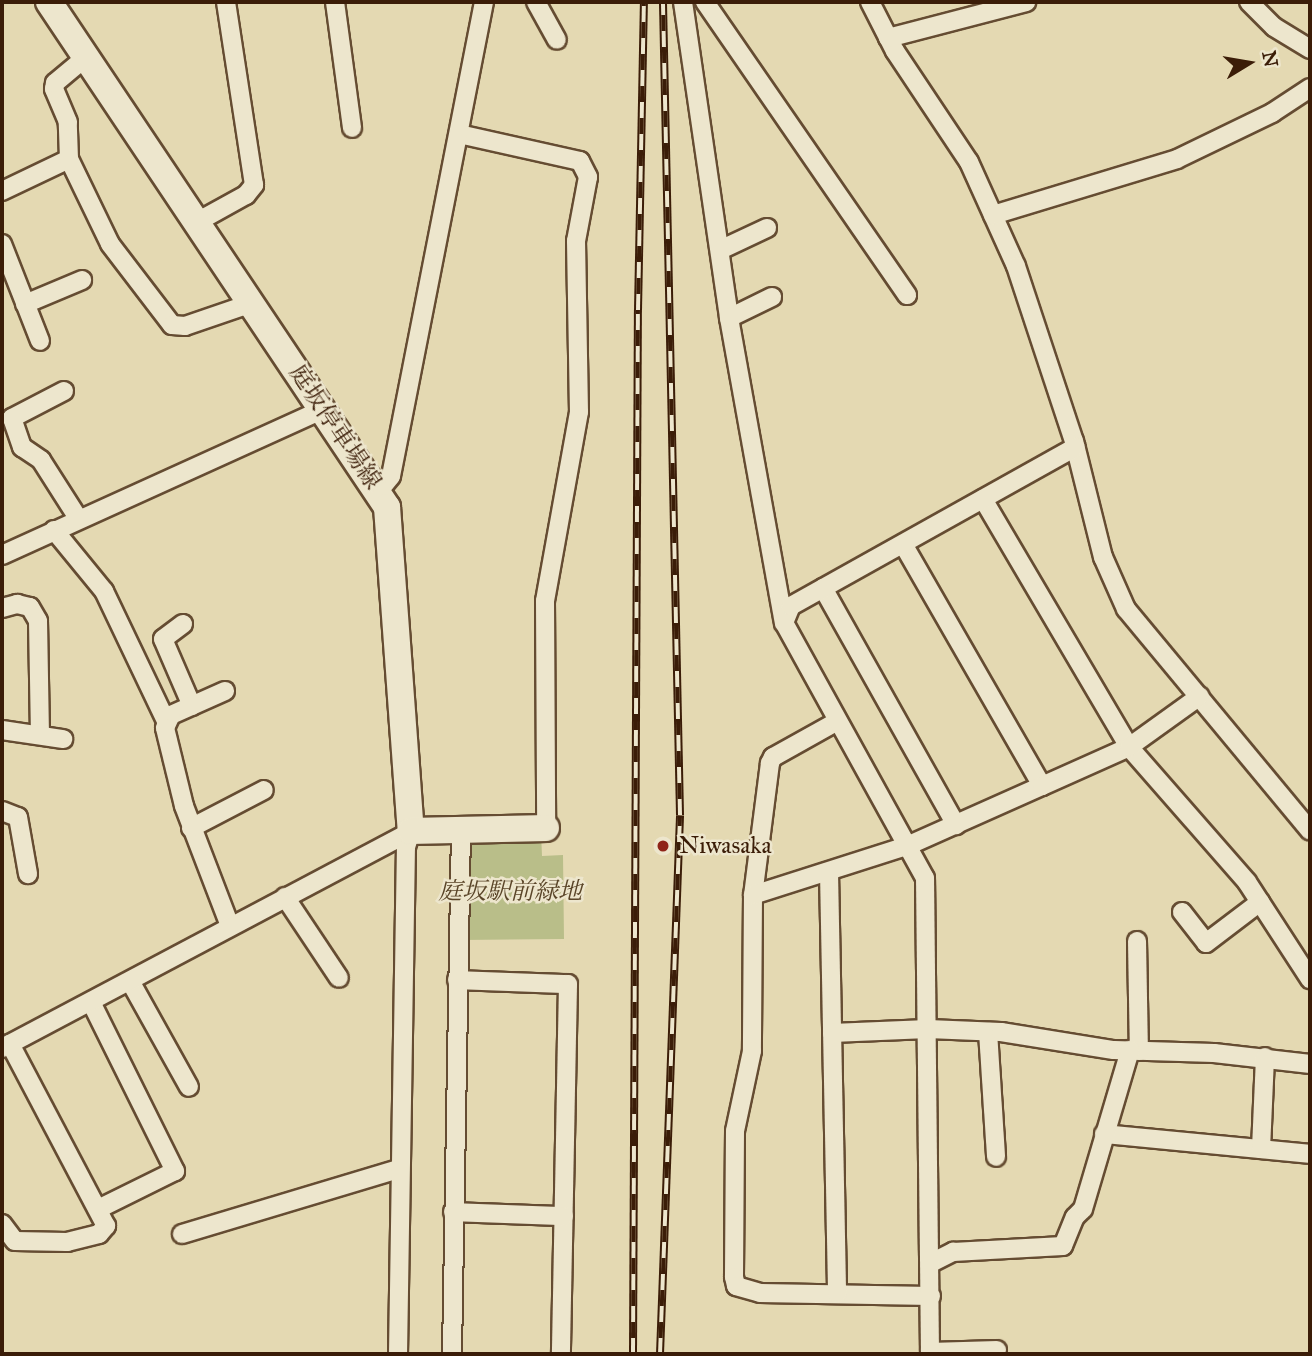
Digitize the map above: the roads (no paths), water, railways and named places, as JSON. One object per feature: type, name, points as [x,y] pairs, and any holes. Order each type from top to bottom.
[{"type":"main road","name":"庭坂停車場線","points":[[49,2],[379,491],[387,507],[411,831]]},
{"type":"main road","points":[[411,831],[546,828]]},
{"type":"street","points":[[197,222],[246,195],[254,186],[226,2]]},
{"type":"street","points":[[335,2],[352,128]]},
{"type":"street","points":[[379,491],[391,476],[484,2]]},
{"type":"street","points":[[536,2],[557,40]]},
{"type":"street","points":[[683,2],[729,317],[784,623],[836,722],[925,878],[930,1353],[997,1349]]},
{"type":"street","points":[[705,2],[907,295]]},
{"type":"street","points":[[870,2],[888,38],[969,162],[1016,266],[1076,447],[1103,557],[1126,609],[1310,831]]},
{"type":"street","points":[[888,38],[1026,2]]},
{"type":"street","points":[[1249,2],[1274,27],[1310,48]]},
{"type":"street","points":[[86,57],[55,83],[54,89],[68,122],[69,159],[110,244],[172,325],[185,326],[252,303]]},
{"type":"street","points":[[993,215],[1177,159],[1281,108],[1310,88]]},
{"type":"street","points":[[459,134],[580,161],[588,177],[576,241],[579,412],[545,601],[546,828]]},
{"type":"street","points":[[2,191],[69,159]]},
{"type":"street","points":[[720,250],[767,228]]},
{"type":"street","points":[[2,244],[40,341]]},
{"type":"street","points":[[26,304],[82,280]]},
{"type":"street","points":[[729,317],[772,297]]},
{"type":"street","points":[[64,391],[17,411],[12,418],[22,447],[41,460],[78,518]]},
{"type":"street","points":[[2,555],[78,518],[324,409]]},
{"type":"street","points":[[784,623],[791,606],[1076,447]]},
{"type":"street","points":[[982,499],[1129,747],[1222,850],[1310,979]]},
{"type":"street","points":[[54,530],[104,591],[166,721],[191,828],[230,926]]},
{"type":"street","points":[[903,544],[1042,786]]},
{"type":"street","points":[[823,588],[956,825]]},
{"type":"street","points":[[2,608],[17,604],[30,607],[38,621],[40,733]]},
{"type":"street","points":[[183,624],[163,639],[192,706]]},
{"type":"street","points":[[166,721],[226,691]]},
{"type":"street","points":[[753,895],[908,846],[956,825],[1129,747],[1200,695]]},
{"type":"street","points":[[836,722],[773,757],[753,895],[752,1051],[735,1130],[734,1278],[736,1286],[753,1292],[931,1296]]},
{"type":"street","points":[[2,730],[40,733],[63,739]]},
{"type":"street","points":[[191,828],[264,790]]},
{"type":"street","points":[[2,811],[18,817],[28,874]]},
{"type":"street","points":[[452,1354],[461,830]]},
{"type":"street","points":[[2,1224],[15,1241],[67,1242],[99,1234],[106,1226],[6,1046],[411,831]]},
{"type":"street","points":[[398,1354],[406,847],[411,831]]},
{"type":"street","points":[[829,872],[837,1294]]},
{"type":"street","points":[[285,897],[339,978]]},
{"type":"street","points":[[1182,912],[1206,943],[1260,902]]},
{"type":"street","points":[[931,1263],[953,1252],[1063,1246],[1075,1217],[1083,1209],[1104,1134],[1134,1051],[1137,941]]},
{"type":"street","points":[[457,980],[568,984],[561,1354]]},
{"type":"street","points":[[130,981],[189,1087]]},
{"type":"street","points":[[91,1002],[175,1171],[98,1209]]},
{"type":"street","points":[[832,1033],[928,1029],[988,1031],[1134,1051],[1265,1057],[1310,1063]]},
{"type":"street","points":[[988,1031],[996,1157]]},
{"type":"street","points":[[1261,1149],[1265,1057]]},
{"type":"street","points":[[1104,1134],[1310,1154]]},
{"type":"street","points":[[182,1234],[399,1169]]},
{"type":"street","points":[[453,1212],[564,1216]]},
{"type":"railway","points":[[633,1354],[638,310],[644,2]]},
{"type":"railway","points":[[660,1354],[680,815],[663,2]]},
{"type":"place","name":"Niwasaka","points":[[663,846]]},
{"type":"park label","name":"庭坂駅前緑地","points":[[510,892]]}]
